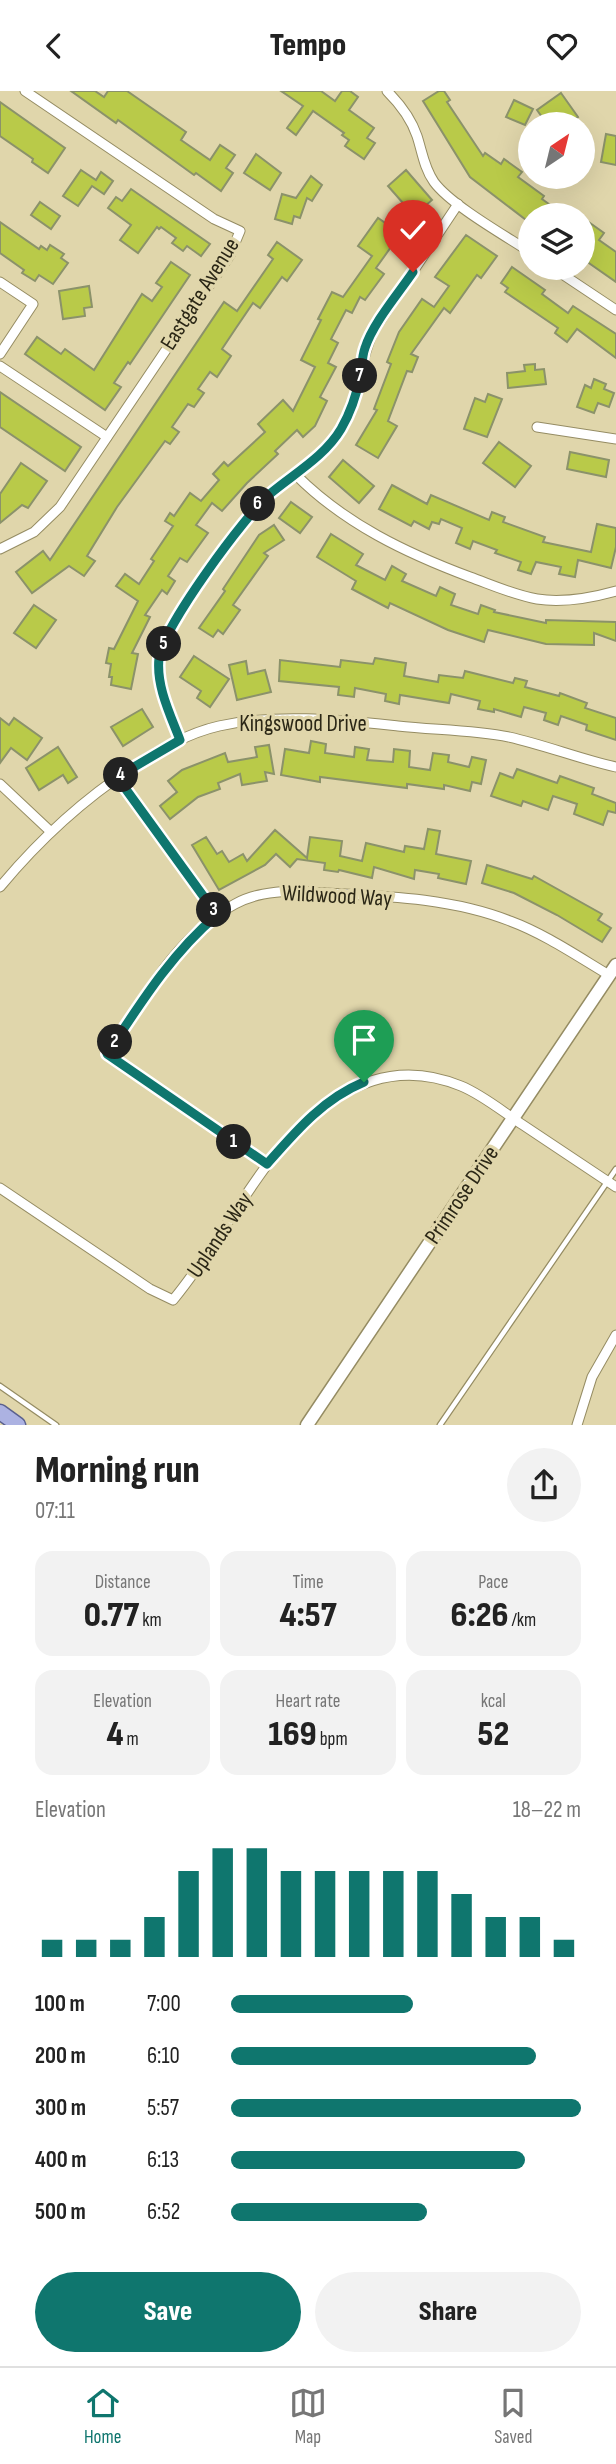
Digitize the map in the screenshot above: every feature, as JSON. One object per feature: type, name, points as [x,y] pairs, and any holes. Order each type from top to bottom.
[{"type":"main road","points":[[0,1412],[18,1425]]},
{"type":"street","name":"Eastgate Avenue","points":[[0,549],[19,541],[48,520],[60,507],[230,255],[240,231],[214,219],[26,91]]},
{"type":"street","points":[[387,91],[412,121],[426,169],[434,182],[458,204],[518,244]]},
{"type":"street","points":[[180,740],[164,699],[159,675],[159,655],[172,628],[232,536],[255,508],[296,475],[340,431],[354,402],[365,348],[374,330],[458,204]]},
{"type":"street","points":[[571,280],[616,310]]},
{"type":"street","points":[[0,282],[33,304],[0,354]]},
{"type":"street","points":[[0,366],[107,437]]},
{"type":"street","points":[[537,427],[616,439]]},
{"type":"street","points":[[296,475],[316,496],[375,535],[432,563],[510,592],[539,599],[565,600],[595,598],[616,591]]},
{"type":"street","name":"Kingswood Drive","points":[[0,887],[50,831],[96,791],[180,740],[218,726],[266,720],[340,720],[506,737],[616,767]]},
{"type":"street","points":[[117,777],[217,915]]},
{"type":"street","points":[[0,784],[50,831]]},
{"type":"street","name":"Wildwood Way","points":[[267,1164],[107,1054],[170,962],[196,932],[217,915],[251,897],[269,892],[292,891],[456,905],[488,913],[530,929],[612,970]]},
{"type":"street","name":"Primrose Drive","points":[[307,1425],[612,970]]},
{"type":"street","name":"Uplands Way","points":[[0,1188],[150,1289],[173,1300],[267,1164],[308,1118],[336,1096],[364,1082],[379,1078],[413,1076],[448,1081],[470,1090],[616,1187]]},
{"type":"street","points":[[577,1425],[592,1377],[616,1335]]},
{"type":"lane","points":[[440,1425],[616,1169]]},
{"type":"lane","points":[[0,1387],[56,1425]]},
{"type":"building","points":[[71,91],[95,91],[104,97],[108,91],[127,91],[186,132],[181,140],[210,160],[220,145],[235,155],[226,168],[233,173],[221,191]]},
{"type":"building","points":[[281,91],[321,91],[335,101],[342,91],[350,91],[358,97],[349,110],[374,128],[367,138],[375,143],[364,159],[345,146],[349,140],[342,135],[344,133],[313,111],[296,135],[287,128],[303,106]]},
{"type":"building","points":[[439,91],[444,91],[450,100],[447,102],[483,156],[485,153],[501,164],[504,159],[518,169],[518,189],[534,189],[544,196],[542,199],[548,203],[518,203],[518,214],[470,177],[423,101]]},
{"type":"building","points":[[561,93],[574,112],[538,112],[537,110]]},
{"type":"building","points":[[514,100],[533,109],[532,112],[518,112],[518,122],[506,117]]},
{"type":"building","points":[[0,102],[65,148],[48,173],[0,136]]},
{"type":"building","points":[[606,134],[616,136],[616,165],[601,162]]},
{"type":"building","points":[[256,154],[281,173],[270,190],[244,173]]},
{"type":"building","points":[[81,170],[96,180],[101,172],[113,181],[104,194],[92,186],[78,206],[63,196]]},
{"type":"building","points":[[406,170],[432,200],[417,213],[423,220],[404,236],[407,238],[398,252],[391,247],[376,268],[384,274],[365,300],[360,297],[352,313],[346,310],[331,339],[338,343],[328,363],[336,367],[320,397],[327,401],[315,426],[303,437],[297,430],[275,451],[278,454],[222,511],[212,503],[196,525],[208,533],[187,562],[180,558],[168,576],[175,581],[167,594],[162,590],[145,615],[150,617],[132,653],[138,654],[131,689],[111,685],[111,664],[106,663],[109,648],[114,649],[138,601],[116,586],[125,574],[139,584],[154,561],[151,559],[173,526],[165,521],[170,513],[174,516],[190,493],[201,501],[219,480],[213,474],[224,462],[228,466],[265,432],[258,424],[283,400],[293,411],[315,367],[301,360],[321,320],[318,319],[332,292],[343,297],[372,256],[358,246],[378,218],[391,227],[410,211],[388,186]]},
{"type":"building","points":[[311,176],[322,185],[312,201],[307,198],[300,218],[294,216],[292,224],[275,219],[282,194],[296,198]]},
{"type":"building","points":[[131,189],[210,244],[201,256],[187,246],[183,251],[172,243],[176,238],[161,227],[157,227],[138,253],[120,240],[131,225],[108,208],[116,197],[122,201]]},
{"type":"building","points":[[40,202],[60,216],[51,229],[31,215]]},
{"type":"building","points":[[0,222],[39,249],[41,246],[47,250],[50,245],[64,254],[61,258],[68,263],[53,284],[39,275],[35,281],[0,253]]},
{"type":"building","points":[[595,227],[604,233],[599,240],[616,252],[616,282],[595,267]]},
{"type":"building","points":[[466,235],[497,256],[481,278],[477,275],[450,313],[444,308],[411,354],[418,357],[412,372],[407,371],[388,421],[397,426],[378,458],[356,445],[377,410],[374,409],[391,364],[387,362],[399,332],[422,299],[434,307],[449,286],[435,277]]},
{"type":"building","points":[[277,242],[302,260],[287,281],[282,277],[260,308],[253,303],[222,349],[231,356],[217,377],[210,372],[198,389],[204,393],[194,407],[188,404],[172,427],[179,432],[170,444],[165,441],[117,507],[87,556],[95,561],[84,576],[69,566],[32,593],[16,572],[43,551],[50,560],[224,302],[237,311],[273,259],[268,255]]},
{"type":"building","points":[[171,262],[190,275],[130,364],[128,362],[114,383],[121,387],[105,410],[25,354],[37,337],[61,354],[65,349],[94,370],[142,294],[152,301],[162,287],[156,283]]},
{"type":"building","points":[[512,267],[518,271],[518,280],[531,280],[545,290],[542,294],[568,313],[573,306],[616,334],[616,358],[577,329],[567,342],[555,333],[558,328],[505,292],[508,288],[501,283]]},
{"type":"building","points":[[89,286],[92,307],[84,308],[85,316],[63,319],[59,291]]},
{"type":"building","points":[[535,364],[535,370],[544,369],[546,384],[508,388],[507,373],[525,371],[524,365]]},
{"type":"building","points":[[594,379],[606,384],[604,389],[614,393],[609,407],[598,403],[594,413],[577,407],[585,385],[591,388]]},
{"type":"building","points":[[0,392],[81,447],[65,471],[0,427]]},
{"type":"building","points":[[488,394],[502,399],[487,437],[464,429],[475,398],[485,402]]},
{"type":"building","points":[[499,442],[531,466],[515,487],[483,463]]},
{"type":"building","points":[[570,452],[609,460],[606,477],[567,469]]},
{"type":"building","points":[[343,460],[374,486],[359,503],[329,477]]},
{"type":"building","points":[[21,463],[47,481],[28,508],[22,505],[0,523],[0,494]]},
{"type":"building","points":[[392,485],[427,504],[431,495],[489,520],[492,512],[505,517],[503,522],[545,537],[543,542],[591,552],[597,524],[616,528],[616,547],[611,568],[578,560],[575,577],[559,574],[561,567],[536,562],[531,574],[518,570],[521,562],[495,553],[497,550],[473,541],[470,549],[456,543],[462,528],[441,519],[439,524],[432,522],[429,529],[414,521],[411,526],[379,509]]},
{"type":"building","points":[[291,502],[312,517],[300,533],[279,518]]},
{"type":"building","points":[[274,525],[284,540],[264,553],[268,556],[233,605],[240,610],[223,634],[218,630],[213,637],[199,628],[259,535]]},
{"type":"building","points":[[331,534],[363,554],[356,565],[385,580],[392,566],[406,574],[402,581],[436,596],[440,587],[455,594],[451,605],[478,614],[481,605],[495,610],[494,612],[546,623],[546,620],[616,622],[616,641],[594,633],[594,645],[546,644],[488,630],[484,642],[448,630],[390,603],[388,608],[352,589],[356,581],[317,557]]},
{"type":"building","points":[[34,605],[56,620],[36,648],[14,633]]},
{"type":"building","points":[[194,656],[229,679],[210,707],[197,698],[201,691],[180,677]]},
{"type":"building","points":[[375,658],[406,663],[404,676],[438,682],[439,675],[463,678],[465,671],[513,683],[515,678],[527,681],[525,687],[559,696],[560,693],[587,703],[585,708],[616,718],[616,740],[586,730],[587,725],[561,716],[558,725],[544,720],[546,713],[524,707],[521,717],[494,709],[494,712],[478,709],[480,701],[451,694],[449,703],[400,695],[399,704],[385,701],[386,694],[355,688],[354,697],[338,695],[339,687],[279,681],[280,660],[340,667],[341,660],[373,664]]},
{"type":"building","points":[[246,661],[248,674],[265,670],[271,692],[237,700],[229,665]]},
{"type":"building","points":[[142,709],[153,727],[123,746],[111,727]]},
{"type":"building","points":[[0,718],[9,725],[14,718],[42,738],[27,760],[11,748],[0,763]]},
{"type":"building","points":[[311,741],[326,744],[325,753],[354,757],[355,747],[369,749],[367,760],[393,762],[394,749],[410,751],[409,767],[430,770],[433,753],[449,755],[448,762],[469,767],[472,757],[486,760],[481,784],[472,782],[470,791],[444,785],[444,789],[407,784],[407,788],[320,777],[320,782],[281,775],[285,749],[309,753]]},
{"type":"building","points":[[269,745],[274,774],[265,772],[267,781],[242,785],[240,774],[218,783],[220,789],[198,797],[170,819],[160,806],[177,792],[168,781],[182,770],[225,753],[228,762],[257,757],[255,747]]},
{"type":"building","points":[[58,747],[77,777],[68,783],[63,775],[39,790],[26,768]]},
{"type":"building","points":[[517,769],[557,783],[560,776],[594,788],[592,794],[616,803],[616,813],[608,811],[603,825],[574,814],[577,804],[553,796],[548,810],[523,801],[521,806],[491,796],[500,773],[513,778]]},
{"type":"building","points":[[428,829],[440,831],[436,854],[471,861],[466,884],[438,878],[439,874],[415,870],[414,879],[374,867],[372,878],[339,870],[324,870],[325,863],[297,859],[290,867],[276,854],[265,865],[219,890],[192,845],[206,837],[217,854],[222,851],[229,862],[243,854],[247,861],[275,830],[307,858],[310,837],[342,841],[340,856],[362,861],[366,843],[404,852],[405,846],[424,849]]},
{"type":"building","points":[[487,865],[532,879],[534,876],[602,914],[598,920],[611,928],[602,942],[514,893],[482,883]]},
{"type":"route","points":[[364,1082],[336,1096],[308,1118],[267,1164],[107,1054],[170,962],[196,932],[217,915],[117,777],[180,740],[164,699],[159,675],[159,655],[172,628],[232,536],[255,508],[311,462],[340,431],[354,402],[365,348],[413,272]]}]
